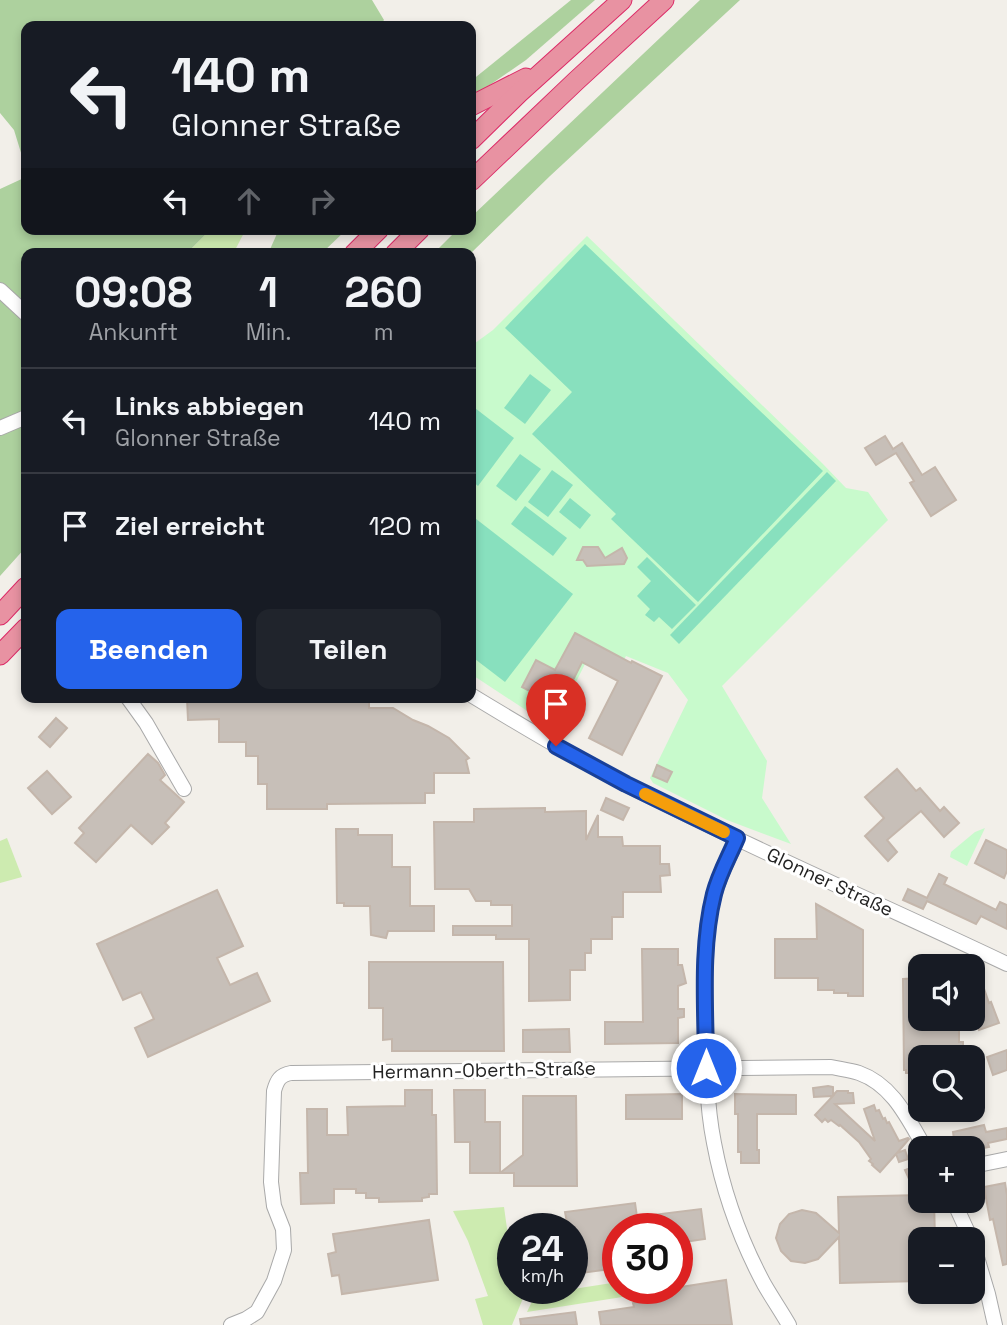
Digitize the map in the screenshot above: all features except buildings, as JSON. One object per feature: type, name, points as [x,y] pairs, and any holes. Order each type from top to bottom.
[{"type":"highway","points":[[476,135],[622,0]]},
{"type":"highway","points":[[476,176],[664,0]]},
{"type":"highway","points":[[476,104],[546,69]]},
{"type":"highway","points":[[360,248],[373,235]]},
{"type":"highway","points":[[401,248],[415,235]]},
{"type":"highway","points":[[0,615],[21,592]]},
{"type":"highway","points":[[0,655],[21,633]]},
{"type":"street","points":[[0,290],[21,309]]},
{"type":"street","points":[[0,428],[21,418]]},
{"type":"street","name":"Glonner Straße","points":[[476,698],[626,784],[1007,964]]},
{"type":"street","points":[[132,703],[184,789]]},
{"type":"street","points":[[737,838],[718,884],[707,930],[706,1068],[710,1124],[736,1218],[758,1272],[789,1325]]},
{"type":"street","name":"Hermann-Oberth-Straße","points":[[231,1325],[257,1311],[274,1281],[284,1250],[283,1228],[274,1206],[271,1182],[274,1091],[277,1080],[283,1075],[831,1067],[858,1072],[874,1080],[898,1101],[918,1136]]},
{"type":"street","points":[[985,1164],[1007,1159]]},
{"type":"street","points":[[985,1284],[995,1325]]},
{"type":"green space","points":[[0,0],[372,0],[384,20],[21,21],[21,153],[14,130],[0,113]]},
{"type":"green space","points":[[571,0],[595,0],[526,60],[476,95],[476,77]]},
{"type":"green space","points":[[700,0],[740,0],[476,248],[439,248],[452,235],[476,235],[476,212]]},
{"type":"green space","points":[[21,179],[21,235],[205,235],[192,248],[21,248],[21,553],[0,576],[0,189]]},
{"type":"green space","points":[[205,235],[243,235],[236,248],[192,248]]},
{"type":"green space","points":[[276,235],[341,235],[327,248],[271,248]]},
{"type":"green space","points":[[587,236],[846,488],[868,492],[888,520],[722,686],[767,761],[762,798],[791,844],[727,820],[653,783],[650,778],[688,700],[668,673],[626,656],[613,679],[585,664],[553,728],[476,677],[476,342],[493,330]]},
{"type":"green space","points":[[585,244],[823,471],[698,602],[611,519],[616,514],[532,434],[572,392],[505,328]]},
{"type":"green space","points":[[530,374],[551,390],[525,424],[504,408]]},
{"type":"green space","points":[[476,409],[514,438],[478,486],[476,484]]},
{"type":"green space","points":[[520,454],[541,469],[516,501],[496,486]]},
{"type":"green space","points":[[552,470],[573,485],[548,517],[528,502]]},
{"type":"green space","points":[[827,472],[836,481],[679,644],[670,635]]},
{"type":"green space","points":[[570,498],[591,515],[580,529],[559,512]]},
{"type":"green space","points":[[525,506],[567,538],[553,556],[511,524]]},
{"type":"green space","points":[[476,519],[573,594],[505,682],[476,660]]},
{"type":"green space","points":[[647,557],[696,605],[672,629],[659,617],[654,622],[645,615],[650,609],[637,596],[651,581],[637,567]]},
{"type":"green space","points":[[985,828],[967,866],[950,857],[951,852],[975,832]]},
{"type":"green space","points":[[7,838],[22,877],[0,883],[0,841]]},
{"type":"green space","points":[[504,1207],[505,1213],[497,1213],[497,1304],[521,1304],[512,1325],[483,1325],[475,1299],[488,1296],[468,1241],[453,1211]]},
{"type":"green space","points":[[602,1285],[602,1300],[588,1302],[588,1287]]},
{"type":"green space","points":[[531,1304],[578,1304],[527,1312]]},
{"type":"slow traffic","points":[[645,794],[724,832]]},
{"type":"route","points":[[556,746],[626,784],[737,838],[720,876],[707,930],[706,1068]]}]
